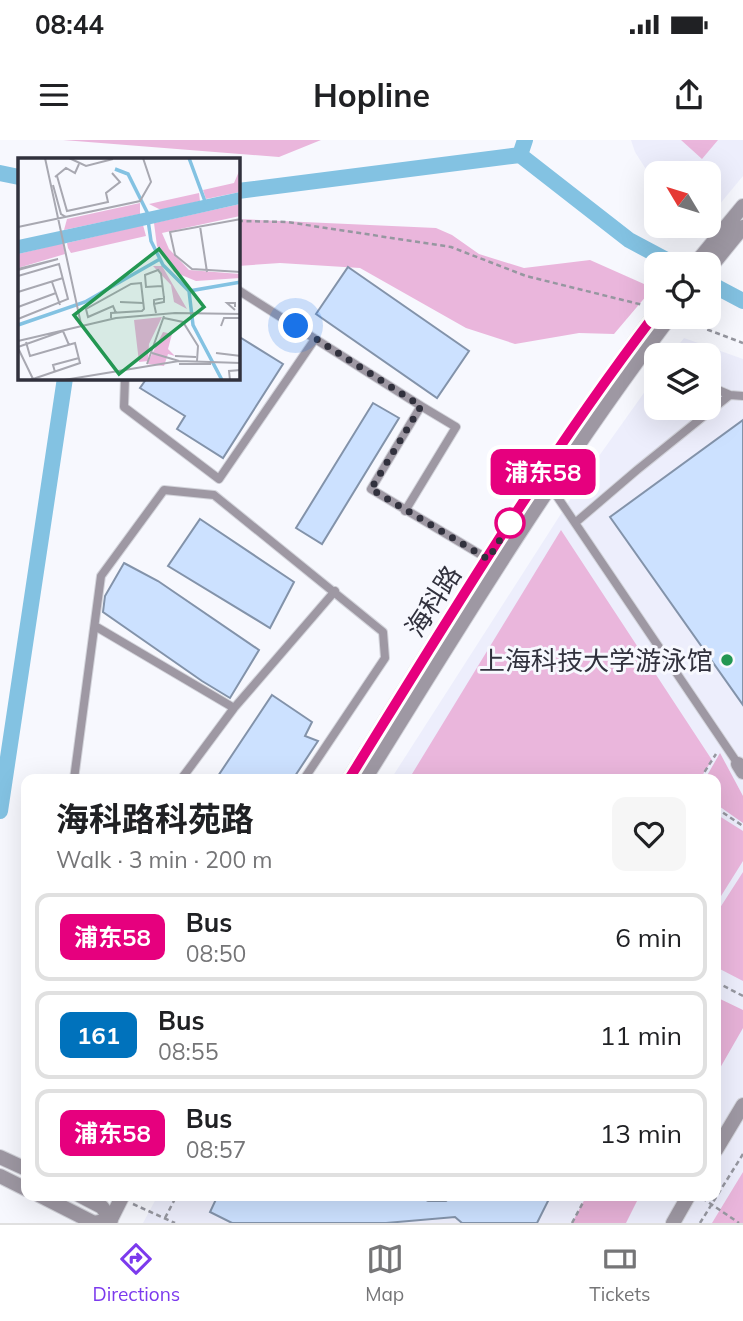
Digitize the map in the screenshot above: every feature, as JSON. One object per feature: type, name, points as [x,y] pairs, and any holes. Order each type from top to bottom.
[{"type":"street","points":[[720,252],[734,231],[743,206]]},
{"type":"street","points":[[709,252],[734,231]]},
{"type":"street","name":"海科路","points":[[352,774],[644,318]]},
{"type":"street","name":"海科路","points":[[368,774],[550,486],[661,329]]},
{"type":"street","points":[[721,1142],[743,1105]]},
{"type":"street","points":[[0,1157],[21,1167]]},
{"type":"street","points":[[0,1176],[21,1186]]},
{"type":"street","points":[[51,1201],[94,1223],[110,1222]]},
{"type":"street","points":[[94,1223],[112,1201]]},
{"type":"street","points":[[110,1222],[114,1201]]},
{"type":"street","points":[[110,1222],[114,1201]]},
{"type":"street","points":[[673,1223],[686,1201]]},
{"type":"lane","points":[[240,291],[456,427],[405,511]]},
{"type":"lane","points":[[125,380],[124,407],[219,479],[315,339]]},
{"type":"lane","points":[[640,357],[644,359]]},
{"type":"lane","points":[[721,392],[730,396],[743,396]]},
{"type":"lane","points":[[575,523],[730,396]]},
{"type":"lane","points":[[421,406],[371,489],[488,559]]},
{"type":"lane","points":[[550,486],[741,768]]},
{"type":"lane","points":[[75,774],[101,576],[164,490],[214,495],[383,632],[385,658],[307,774]]},
{"type":"lane","points":[[185,774],[234,708],[335,591]]},
{"type":"lane","points":[[95,626],[234,708]]},
{"type":"path","points":[[240,221],[288,222],[451,247],[526,276],[644,307]]},
{"type":"path","points":[[704,329],[743,343]]},
{"type":"path","points":[[703,774],[724,743]]},
{"type":"path","points":[[721,811],[743,826]]},
{"type":"path","points":[[721,985],[743,996]]},
{"type":"path","points":[[721,1188],[743,1154]]},
{"type":"path","points":[[119,1201],[175,1223]]},
{"type":"path","points":[[164,1218],[174,1201]]},
{"type":"path","points":[[572,1223],[584,1201]]},
{"type":"path","points":[[707,1201],[739,1223]]},
{"type":"path","points":[[700,1223],[713,1201]]},
{"type":"shaded area","points":[[63,140],[321,140],[279,157]]},
{"type":"shaded area","points":[[631,140],[743,140],[743,176],[721,203],[721,161],[644,161],[644,166]]},
{"type":"shaded area","points":[[681,140],[718,140],[702,159]]},
{"type":"shaded area","points":[[240,219],[436,228],[452,235],[479,254],[524,268],[590,260],[644,284],[644,299],[614,334],[579,333],[515,344],[466,328],[360,268],[280,263],[240,266]]},
{"type":"shaded area","points":[[684,338],[698,343],[680,343]]},
{"type":"shaded area","points":[[721,351],[743,359],[743,1223],[143,1223],[155,1201],[721,1201],[721,774],[394,774],[589,470],[644,393],[644,420],[721,420]]},
{"type":"shaded area","points":[[561,530],[712,760],[703,774],[412,774]]},
{"type":"shaded area","points":[[720,753],[743,796],[743,823],[721,808],[721,774],[708,774]]},
{"type":"shaded area","points":[[721,817],[743,831],[743,861],[721,896]]},
{"type":"shaded area","points":[[743,872],[743,981],[721,970],[721,906]]},
{"type":"shaded area","points":[[721,999],[743,1010],[743,1028],[721,1066]]},
{"type":"shaded area","points":[[743,1172],[743,1223],[712,1223]]},
{"type":"shaded area","points":[[584,1201],[637,1201],[626,1223],[572,1223]]},
{"type":"building","points":[[348,267],[469,351],[437,398],[316,314]]},
{"type":"building","points":[[240,337],[283,364],[223,458],[177,429],[185,416],[140,388],[146,380],[240,380]]},
{"type":"building","points":[[373,403],[399,418],[322,544],[296,528]]},
{"type":"building","points":[[743,420],[743,705],[610,517]]},
{"type":"building","points":[[200,519],[294,582],[270,628],[168,566]]},
{"type":"building","points":[[124,563],[158,581],[259,650],[230,698],[103,612],[105,596]]},
{"type":"building","points":[[272,695],[312,722],[305,736],[318,741],[296,774],[219,774]]},
{"type":"building","points":[[215,1201],[548,1201],[537,1223],[462,1223],[455,1217],[386,1223],[232,1223],[210,1212]]},
{"type":"waterway","points":[[240,191],[520,155],[525,140]]},
{"type":"waterway","points":[[520,155],[629,240],[652,252]]},
{"type":"waterway","points":[[0,173],[18,177]]},
{"type":"waterway","points":[[721,289],[743,301]]},
{"type":"waterway","points":[[0,811],[65,380]]},
{"type":"bus line","name":"浦东58","points":[[352,774],[562,443],[644,329]]},
{"type":"place","name":"上海科技大学游泳馆","points":[[727,660]]},
{"type":"route","points":[[296,326],[421,406],[371,489],[488,559],[516,514],[510,523]]}]
